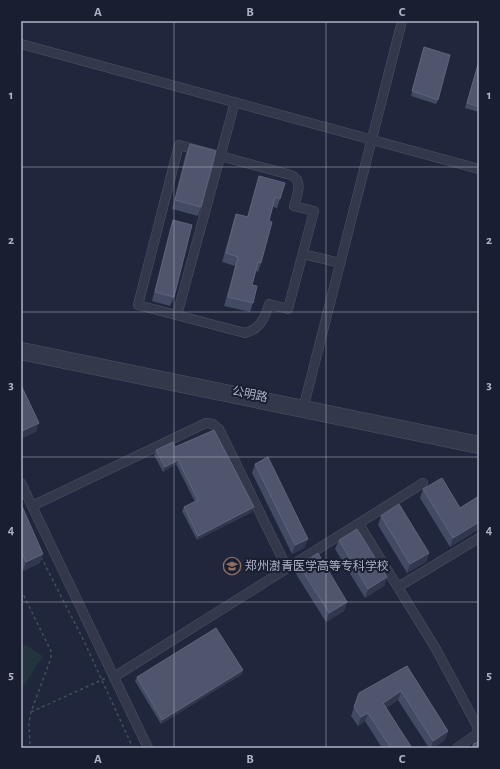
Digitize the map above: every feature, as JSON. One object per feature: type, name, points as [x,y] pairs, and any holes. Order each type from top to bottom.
[{"type":"street","points":[[303,409],[402,21]]},
{"type":"street","points":[[21,44],[479,169]]},
{"type":"street","points":[[177,315],[235,102]]},
{"type":"street","points":[[179,145],[291,175],[296,178],[299,187],[294,206],[314,211],[303,254],[288,309],[269,304],[266,317],[259,326],[251,332],[245,333],[138,305],[179,145]]},
{"type":"street","points":[[303,254],[340,264]]},
{"type":"street","name":"公明路","points":[[21,347],[479,449]]},
{"type":"street","name":"公明路","points":[[21,355],[479,441]]},
{"type":"street","points":[[27,501],[206,423],[213,424],[219,429],[288,568]]},
{"type":"street","points":[[21,482],[27,501],[148,748]]},
{"type":"street","points":[[113,676],[423,483]]},
{"type":"street","points":[[359,524],[436,648],[477,726],[478,734],[457,748]]},
{"type":"street","points":[[398,587],[479,538]]},
{"type":"path","points":[[40,553],[102,680],[133,748]]},
{"type":"path","points":[[21,590],[51,651],[51,658],[31,712],[29,722],[30,748]]},
{"type":"path","points":[[31,712],[113,676]]},
{"type":"shaded area","points":[[26,645],[43,656],[21,690],[21,646]]},
{"type":"building","points":[[424,47],[450,55],[438,100],[412,91]]},
{"type":"building","points":[[479,61],[479,107],[467,103]]},
{"type":"building","points":[[190,144],[216,151],[201,207],[175,200]]},
{"type":"building","points":[[259,176],[285,183],[280,199],[275,197],[269,221],[272,222],[261,263],[258,262],[252,285],[257,286],[253,303],[228,297],[238,257],[226,253],[236,214],[248,217]]},
{"type":"building","points":[[173,220],[192,225],[174,297],[155,292]]},
{"type":"building","points":[[21,385],[39,423],[22,431],[21,428]]},
{"type":"building","points":[[214,430],[254,507],[198,536],[184,507],[198,500],[178,460],[165,467],[156,450],[173,442],[175,447]]},
{"type":"building","points":[[268,457],[308,539],[295,545],[255,464]]},
{"type":"building","points":[[442,478],[460,508],[479,496],[479,522],[453,538],[423,489]]},
{"type":"building","points":[[21,504],[43,554],[26,562],[21,550]]},
{"type":"building","points":[[399,504],[429,553],[410,564],[381,516]]},
{"type":"building","points":[[357,529],[387,577],[368,589],[339,540]]},
{"type":"building","points":[[318,553],[347,602],[329,613],[299,565]]},
{"type":"building","points":[[216,628],[243,670],[162,720],[137,677]]},
{"type":"building","points":[[407,666],[448,731],[433,741],[401,691],[383,703],[412,748],[391,748],[368,713],[361,717],[354,707],[359,693]]},
{"type":"building","points":[[479,741],[479,748],[475,748],[473,744]]},
{"type":"place","name":"郑州澍青医学高等专科学校","points":[[232,566]]}]
